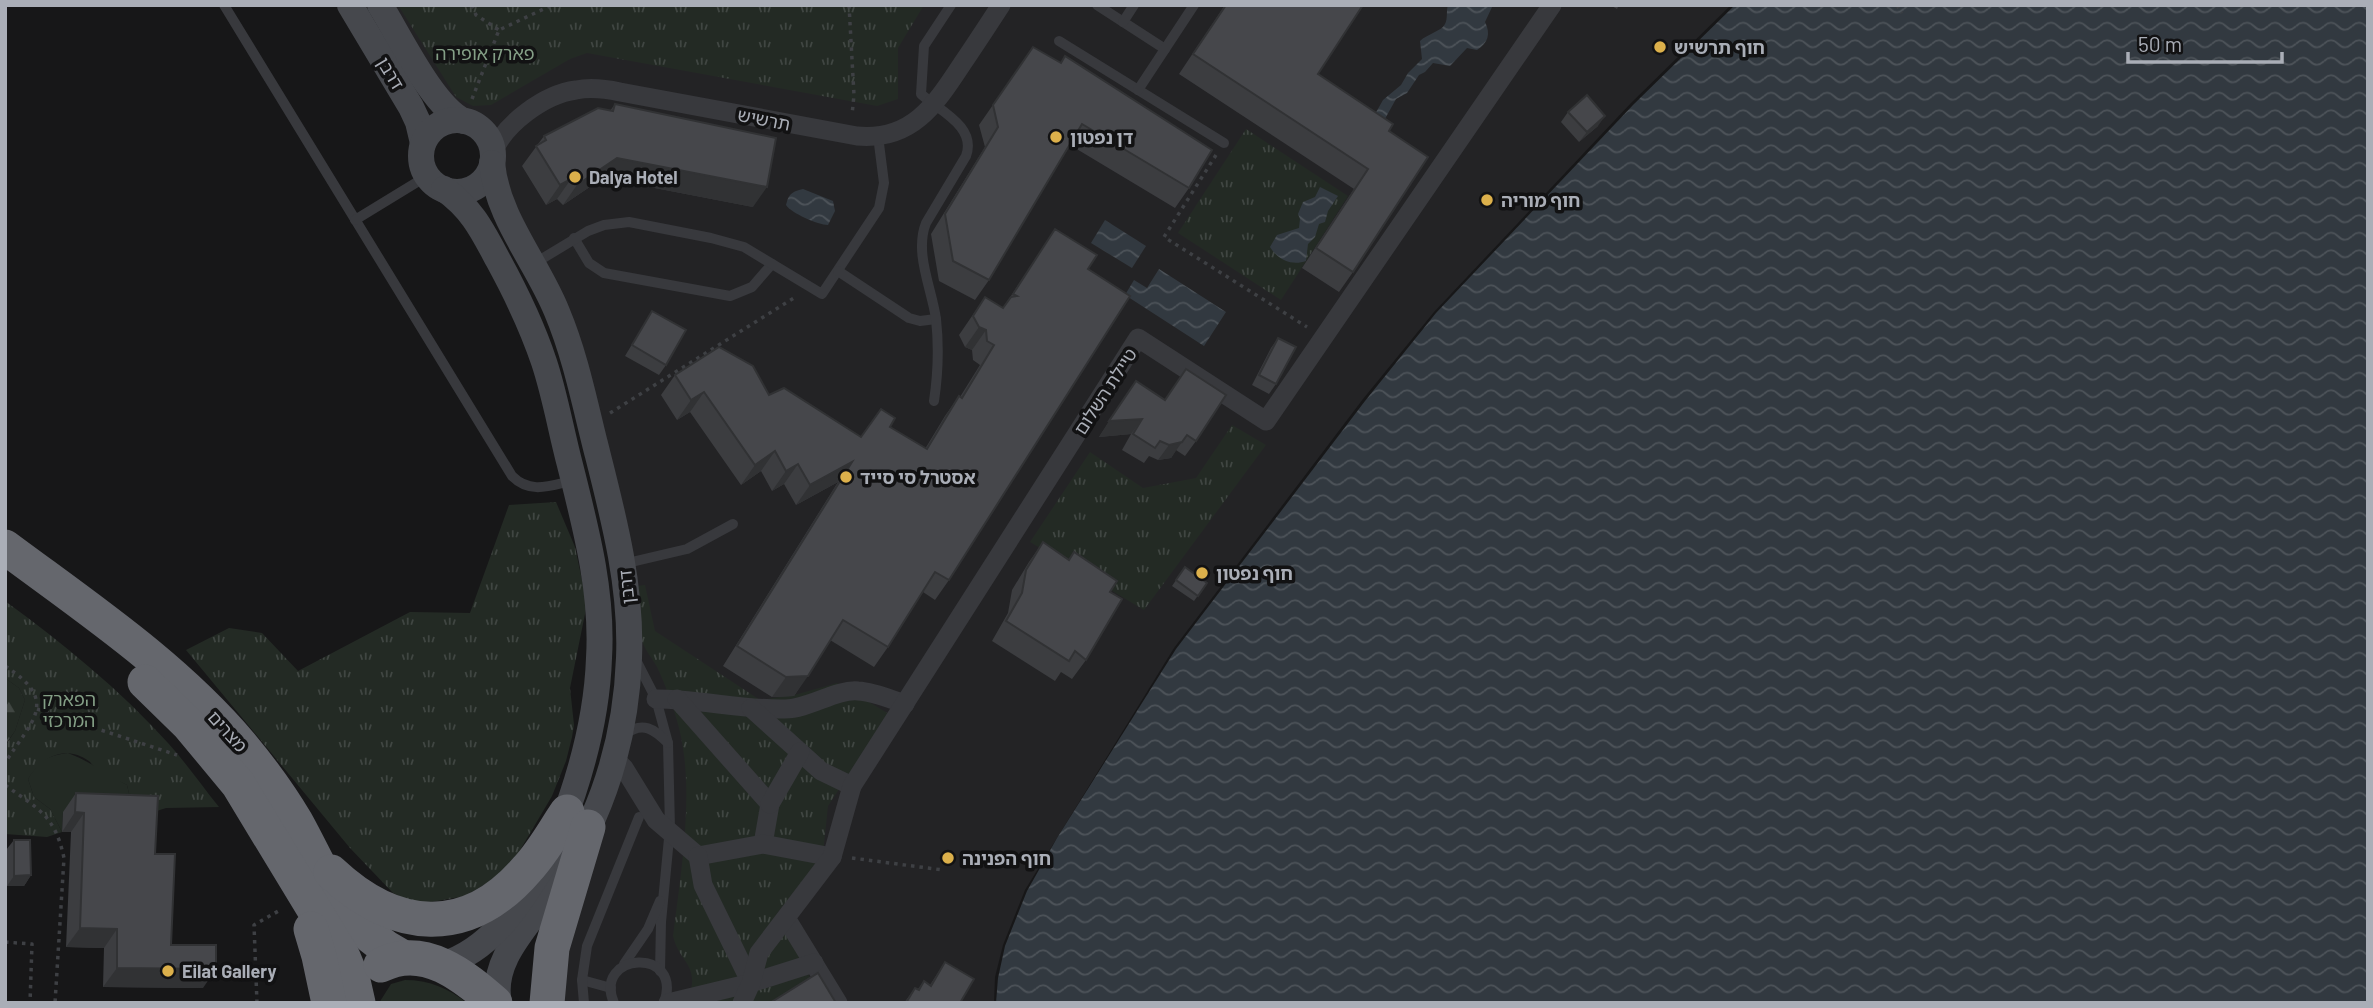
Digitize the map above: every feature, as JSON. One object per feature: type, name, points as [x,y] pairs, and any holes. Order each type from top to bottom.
[{"type":"highway","name":"מצרים","points":[[5,547],[132,641],[176,678],[241,745],[285,831],[343,957],[359,1003]]},
{"type":"highway","name":"מצרים","points":[[5,571],[107,649],[163,698],[214,753],[238,784],[285,831],[349,917],[375,942],[402,957]]},
{"type":"highway","points":[[285,831],[317,855],[344,884],[390,912],[426,920],[460,916],[495,898],[578,819]]},
{"type":"highway","points":[[547,1003],[552,948],[578,819]]},
{"type":"highway","points":[[285,831],[300,900],[319,956],[329,1003]]},
{"type":"highway","points":[[359,1003],[362,988],[370,975],[380,966],[402,957],[430,960],[442,965],[472,983],[497,1003]]},
{"type":"street","name":"דרבן","points":[[350,5],[411,107],[423,143]]},
{"type":"street","name":"דרבן","points":[[380,5],[437,97],[450,113],[464,121]]},
{"type":"street","name":"תרשיש","points":[[492,159],[502,134],[518,119],[556,96],[581,89],[620,92],[851,135],[878,136],[909,125],[933,105],[947,88],[1000,5]]},
{"type":"street","name":"טיילת השלום","points":[[742,1003],[759,953],[832,857],[852,786],[1139,338],[1266,421],[1552,5]]},
{"type":"street","points":[[447,121],[464,121],[482,131],[488,139],[492,159],[485,178],[476,186],[461,191],[435,183],[421,160],[423,143],[437,126],[447,121]]},
{"type":"street","name":"דרבן","points":[[442,965],[471,953],[500,927],[578,819],[616,748],[626,698],[629,618],[623,564],[590,425],[568,341],[534,264],[499,200],[492,159]]},
{"type":"street","name":"דרבן","points":[[435,183],[459,200],[474,217],[525,313],[546,370],[594,569],[600,649],[573,856],[504,960],[497,982],[497,1003]]},
{"type":"street","points":[[656,699],[789,709],[856,690],[905,704]]},
{"type":"street","points":[[677,699],[771,804]]},
{"type":"street","points":[[751,708],[821,771],[852,786]]},
{"type":"street","points":[[616,748],[624,768],[656,820],[670,829],[698,856],[702,885],[751,983]]},
{"type":"street","points":[[763,844],[771,804],[800,752]]},
{"type":"street","points":[[698,856],[763,844],[832,857]]},
{"type":"street","points":[[786,918],[838,1003]]},
{"type":"street","points":[[666,1003],[751,983],[814,963]]},
{"type":"lane","points":[[224,5],[512,476],[533,488],[573,480]]},
{"type":"lane","points":[[934,401],[936,319],[923,258],[923,234],[926,223],[966,156],[969,144],[958,123],[921,94],[922,51],[951,5]]},
{"type":"lane","points":[[1097,5],[1166,50]]},
{"type":"lane","points":[[1123,22],[1134,5]]},
{"type":"lane","points":[[1138,90],[1194,5]]},
{"type":"lane","points":[[1059,41],[1224,143]]},
{"type":"lane","points":[[534,264],[574,238],[598,227],[629,222],[725,241],[750,250],[822,294],[879,208],[884,183],[878,136]]},
{"type":"lane","points":[[355,220],[435,183]]},
{"type":"lane","points":[[574,238],[589,262],[604,273],[730,296],[752,287],[772,264]]},
{"type":"lane","points":[[838,271],[909,318],[920,321],[936,319]]},
{"type":"lane","points":[[623,564],[687,549],[733,524]]},
{"type":"lane","points":[[629,649],[656,699],[668,743],[670,829],[661,922],[660,971],[667,987],[666,1003]]},
{"type":"lane","points":[[616,748],[633,729],[643,726],[653,729],[668,743]]},
{"type":"lane","points":[[584,1003],[582,980],[587,946],[639,817]]},
{"type":"lane","points":[[614,1003],[611,988],[617,972],[648,929],[667,874]]},
{"type":"lane","points":[[617,972],[628,964],[640,962],[653,965],[660,971]]},
{"type":"lane","points":[[582,980],[611,988]]},
{"type":"path","points":[[472,5],[476,15],[499,30]]},
{"type":"path","points":[[464,121],[499,30],[552,5]]},
{"type":"path","points":[[849,5],[854,95],[851,135]]},
{"type":"path","points":[[1897,5],[1902,13]]},
{"type":"path","points":[[1224,143],[1164,237],[1323,337]]},
{"type":"path","points":[[590,425],[811,288]]},
{"type":"path","points":[[5,666],[32,686],[37,709],[28,731],[5,763]]},
{"type":"path","points":[[37,709],[183,756]]},
{"type":"path","points":[[5,785],[43,812],[53,824],[64,858],[55,1003]]},
{"type":"path","points":[[832,857],[877,860],[943,870]]},
{"type":"path","points":[[257,1003],[254,925],[300,900]]},
{"type":"path","points":[[5,942],[32,944],[30,1003]]},
{"type":"shaded area","points":[[388,5],[1731,5],[1631,103],[1434,312],[1363,399],[1174,648],[1025,890],[1003,945],[995,977],[994,1003],[554,1003],[622,747],[623,521],[499,178],[499,159],[490,128],[473,115],[452,105]]},
{"type":"green space","name":"פארק אופירה","points":[[398,5],[924,5],[898,48],[898,99],[877,106],[587,53],[570,59],[491,105],[473,106],[456,97]]},
{"type":"green space","points":[[1246,129],[1348,196],[1281,300],[1178,233]]},
{"type":"green space","points":[[1232,425],[1266,445],[1144,610],[1030,542],[1090,452],[1143,488],[1196,478]]},
{"type":"green space","points":[[556,502],[575,547],[587,604],[570,688],[574,725],[566,761],[552,796],[513,862],[501,875],[465,896],[426,903],[410,901],[393,893],[350,848],[186,650],[229,628],[262,633],[298,671],[410,612],[470,613],[509,505]]},
{"type":"green space","points":[[645,585],[655,631],[760,700],[798,694],[837,683],[889,714],[828,806],[822,863],[777,913],[810,978],[774,1003],[687,1003],[691,990],[691,972],[673,936],[685,831],[684,752],[667,689],[641,639],[637,586]]},
{"type":"green space","name":"הפארק המרכזי","points":[[5,601],[69,650],[150,723],[219,807],[166,808],[144,815],[132,806],[127,785],[95,768],[80,756],[63,753],[47,759],[28,779],[34,797],[50,809],[62,832],[47,837],[5,834],[5,746],[15,731],[25,700],[19,688],[5,678]]},
{"type":"green space","points":[[5,678],[19,688],[25,700],[15,731],[5,745]]},
{"type":"green space","points":[[68,753],[127,785],[132,806],[63,812],[62,832],[50,809],[34,797],[28,779],[44,760]]},
{"type":"green space","points":[[405,980],[438,986],[467,1003],[379,1003],[391,984]]},
{"type":"water","points":[[1448,5],[1493,5],[1485,22],[1488,30],[1486,41],[1477,50],[1467,48],[1450,66],[1433,63],[1419,75],[1407,93],[1396,99],[1376,135],[1370,123],[1383,100],[1401,85],[1422,59],[1420,41],[1443,26]]},
{"type":"water","points":[[1735,5],[2368,5],[2368,1003],[996,1003],[1005,946],[1027,891],[1057,838],[1176,649],[1365,401],[1436,313],[1633,105]]},
{"type":"water","points":[[1320,187],[1338,196],[1328,211],[1325,222],[1319,224],[1315,237],[1308,244],[1306,261],[1286,261],[1270,247],[1277,235],[1299,228],[1298,214],[1303,202],[1315,197]]},
{"type":"water","points":[[803,189],[833,201],[835,211],[828,225],[805,218],[786,205],[792,194]]},
{"type":"water","points":[[1105,220],[1146,246],[1132,268],[1091,243]]},
{"type":"water","points":[[1159,269],[1226,312],[1204,346],[1125,295],[1134,280],[1147,288]]},
{"type":"building","points":[[1226,5],[1363,5],[1318,74],[1393,124],[1389,131],[1428,157],[1353,272],[1316,248],[1368,169],[1193,54]]},
{"type":"building","points":[[1033,47],[1061,63],[1065,56],[1212,150],[1189,188],[1082,124],[989,280],[953,261],[945,214],[998,127],[993,105]]},
{"type":"building","points":[[1587,95],[1605,116],[1587,132],[1568,112]]},
{"type":"building","points":[[615,104],[776,138],[767,187],[617,158],[577,185],[571,179],[560,185],[536,146],[546,140],[544,136],[598,108],[613,111]]},
{"type":"building","points":[[1055,229],[1097,255],[1088,269],[1130,296],[949,580],[935,572],[888,647],[843,620],[808,676],[786,677],[737,646],[852,462],[810,485],[798,464],[786,471],[775,451],[755,465],[704,392],[691,400],[675,375],[719,347],[753,366],[769,395],[784,388],[861,437],[881,409],[895,418],[890,427],[927,449],[994,345],[987,341],[986,330],[979,327],[973,316],[985,297],[1003,308],[1011,297],[1017,296],[1013,294]]},
{"type":"building","points":[[652,311],[686,330],[666,365],[632,345]]},
{"type":"building","points":[[1278,338],[1296,347],[1276,384],[1259,375]]},
{"type":"building","points":[[1186,369],[1226,395],[1196,441],[1187,435],[1182,442],[1169,445],[1160,441],[1155,448],[1133,434],[1142,419],[1109,421],[1136,381],[1165,400]]},
{"type":"building","points":[[1043,542],[1069,560],[1074,552],[1117,581],[1110,592],[1122,599],[1086,660],[1075,651],[1069,661],[1006,621],[1022,593],[1026,570]]},
{"type":"building","points":[[1185,567],[1207,583],[1198,596],[1176,580]]},
{"type":"building","points":[[76,793],[158,796],[155,854],[175,854],[171,945],[216,945],[216,969],[117,968],[117,929],[80,928],[84,813],[75,812]]},
{"type":"building","points":[[14,840],[30,840],[31,875],[14,876]]},
{"type":"building","points":[[945,962],[974,979],[960,1003],[906,1003],[915,988],[919,990],[924,981],[931,986]]},
{"type":"building","points":[[818,973],[836,1003],[770,1003]]},
{"type":"place","name":"חוף תרשיש","points":[[1660,47]]},
{"type":"place","name":"דן נפטון","points":[[1056,137]]},
{"type":"place","name":"Dalya Hotel","points":[[575,177]]},
{"type":"place","name":"חוף מוריה","points":[[1487,200]]},
{"type":"place","name":"אסטרל סי סייד","points":[[846,477]]},
{"type":"place","name":"חוף נפטון","points":[[1202,573]]},
{"type":"place","name":"חוף הפנינה","points":[[948,858]]},
{"type":"place","name":"Eilat Gallery","points":[[168,971]]}]
